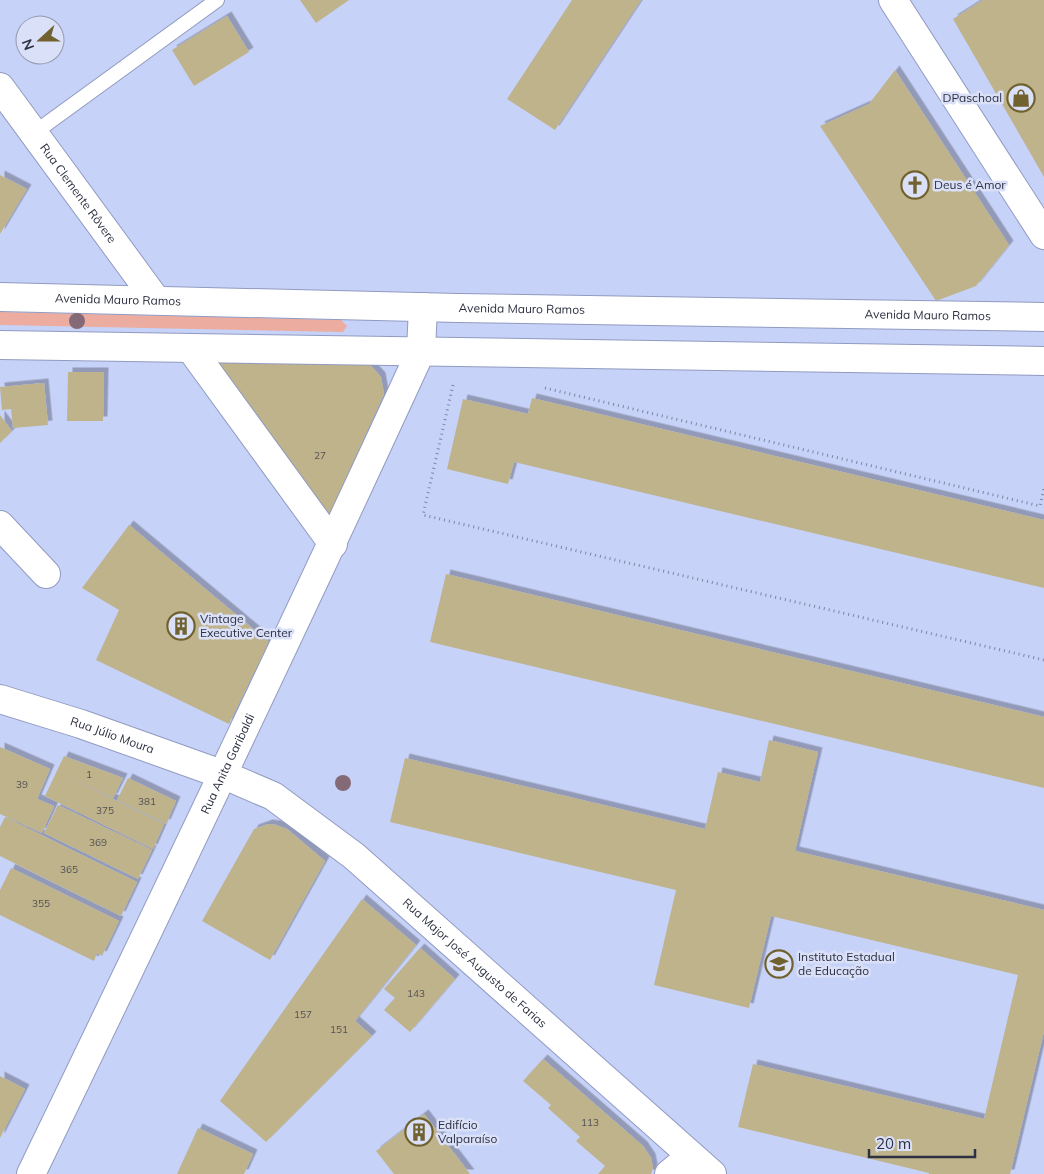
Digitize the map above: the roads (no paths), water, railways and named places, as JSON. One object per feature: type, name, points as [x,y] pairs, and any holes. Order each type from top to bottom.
[{"type":"street","points":[[893,0],[1044,235]]},
{"type":"street","name":"Rua Clemente Rôvere","points":[[0,87],[156,300]]},
{"type":"street","name":"Avenida Mauro Ramos","points":[[0,297],[423,307],[1044,317]]},
{"type":"street","points":[[421,351],[423,307]]},
{"type":"street","points":[[0,345],[1044,361]]},
{"type":"street","points":[[191,349],[333,544]]},
{"type":"street","name":"Rua Anita Garibaldi","points":[[31,1174],[224,775],[333,544],[421,351]]},
{"type":"street","points":[[0,525],[46,574]]},
{"type":"street","name":"Rua Júlio Moura","points":[[0,699],[81,724],[224,775]]},
{"type":"street","name":"Rua Major José Augusto de Farias","points":[[224,775],[273,796],[354,856],[712,1174]]},
{"type":"street","points":[[669,1174],[692,1156]]},
{"type":"lane","points":[[34,133],[217,0]]},
{"type":"place","name":"DPaschoal","points":[[1021,98]]},
{"type":"place","name":"Deus é Amor","points":[[915,185]]},
{"type":"place","name":"Vintage Executive Center","points":[[181,626]]},
{"type":"place","name":"Instituto Estadual de Educação","points":[[779,964]]},
{"type":"place","name":"Edifício Valparaíso","points":[[419,1132]]}]
